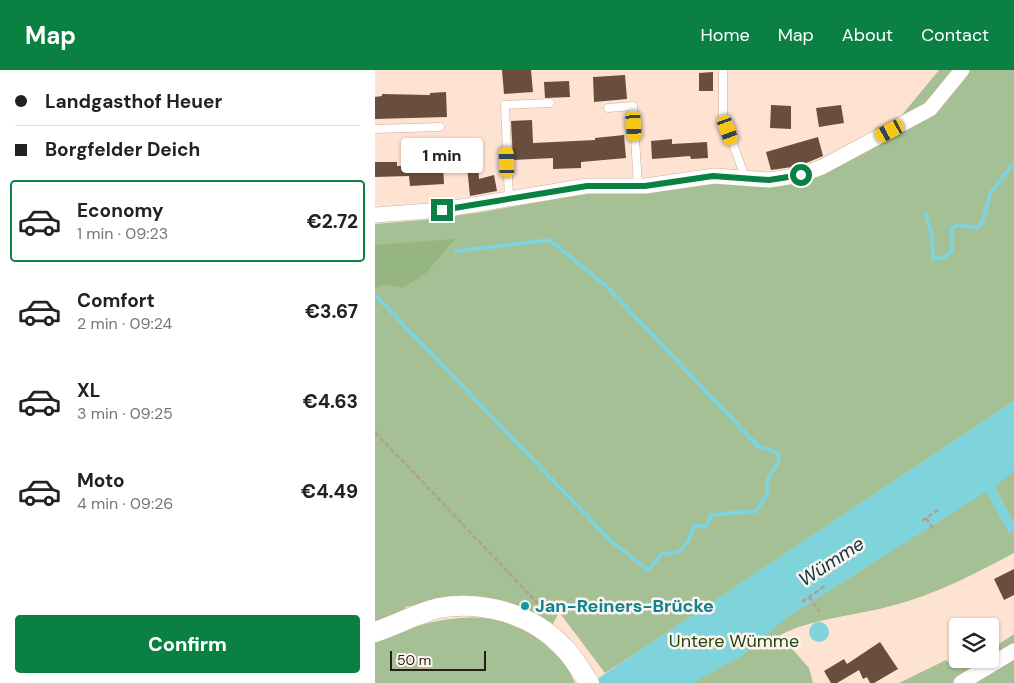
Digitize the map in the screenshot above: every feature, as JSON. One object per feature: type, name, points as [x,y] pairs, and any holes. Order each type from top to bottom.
[{"type":"main road","points":[[375,632],[438,609],[480,606],[497,609],[520,617],[544,631],[563,646],[584,675]]},
{"type":"street","points":[[375,215],[442,210],[587,186],[638,186],[713,176],[769,180],[801,175],[823,167],[930,110],[962,70]]},
{"type":"street","points":[[961,683],[1014,651]]},
{"type":"lane","points":[[723,70],[723,116],[745,177]]},
{"type":"lane","points":[[509,199],[505,105],[550,103]]},
{"type":"lane","points":[[608,108],[633,106],[638,186]]},
{"type":"lane","points":[[375,129],[440,127]]},
{"type":"path","points":[[375,432],[547,613]]},
{"type":"path","points":[[922,520],[938,510]]},
{"type":"path","points":[[926,518],[933,528]]},
{"type":"path","points":[[802,602],[826,585]]},
{"type":"path","points":[[809,597],[820,612]]},
{"type":"green space","points":[[939,70],[1014,70],[1014,401],[709,606],[605,673],[559,612],[552,626],[440,600],[405,607],[414,627],[433,622],[470,618],[488,618],[505,622],[522,629],[538,639],[559,657],[568,668],[575,683],[375,683],[375,224],[483,212],[602,190],[725,180],[761,185],[883,138]]},
{"type":"green space","points":[[455,239],[426,273],[403,288],[384,284],[375,289],[375,245]]},
{"type":"green space","name":"Untere Wümme","points":[[1014,425],[1014,524],[996,489],[1009,533],[1014,530],[1014,553],[969,576],[923,596],[891,606],[806,625],[780,635],[809,668],[813,683],[635,683]]},
{"type":"green space","points":[[1014,634],[1014,645],[999,654],[999,644]]},
{"type":"green space","points":[[1014,658],[1014,683],[970,683],[999,668]]},
{"type":"green space","points":[[946,660],[949,662],[949,668],[978,668],[954,683],[899,683]]},
{"type":"water","name":"Wümme","points":[[1014,401],[1014,471],[995,487],[1014,524],[1014,530],[1009,533],[986,492],[786,618],[742,656],[693,683],[591,683]]},
{"type":"water","points":[[819,622],[826,625],[829,632],[826,639],[819,642],[812,639],[809,632],[812,625]]},
{"type":"building","points":[[502,70],[531,70],[533,92],[504,94]]},
{"type":"building","points":[[713,72],[713,91],[699,91],[699,73]]},
{"type":"building","points":[[625,75],[627,99],[594,102],[593,77]]},
{"type":"building","points":[[569,81],[570,97],[545,98],[544,82]]},
{"type":"building","points":[[446,92],[447,117],[375,119],[375,97],[382,96],[382,94],[430,95],[430,93]]},
{"type":"building","points":[[771,105],[791,106],[791,129],[770,128]]},
{"type":"building","points":[[841,105],[844,123],[819,127],[816,108]]},
{"type":"building","points":[[532,120],[533,143],[595,140],[595,138],[624,135],[626,158],[581,162],[581,168],[553,169],[553,158],[513,160],[511,121]]},
{"type":"building","points":[[818,137],[823,156],[799,166],[771,170],[766,152]]},
{"type":"building","points":[[672,139],[672,144],[707,142],[708,158],[691,159],[690,156],[652,159],[651,141]]},
{"type":"building","points":[[477,141],[479,179],[494,175],[497,191],[470,196],[467,167],[459,168],[457,142]]},
{"type":"building","points":[[375,162],[397,162],[397,166],[443,164],[444,184],[410,186],[409,176],[375,177]]},
{"type":"building","points":[[1014,569],[1014,595],[1004,600],[994,579]]},
{"type":"building","points":[[880,642],[898,669],[874,683],[870,683],[867,677],[863,679],[859,670],[837,683],[831,683],[824,671],[844,659],[847,664]]},
{"type":"waterway","points":[[926,214],[932,236],[933,259],[944,258],[952,251],[952,228],[959,225],[977,228],[983,221],[990,194],[1014,162]]},
{"type":"waterway","points":[[375,295],[612,542],[648,570],[662,554],[670,554],[685,547],[695,525],[706,527],[711,515],[756,511],[768,493],[767,481],[779,460],[778,453],[758,446],[608,288],[550,240],[456,251]]},
{"type":"place","name":"Jan-Reiners-Brücke","points":[[525,606]]},
{"type":"route","points":[[442,210],[587,186],[645,186],[713,176],[769,180],[801,175]]}]
